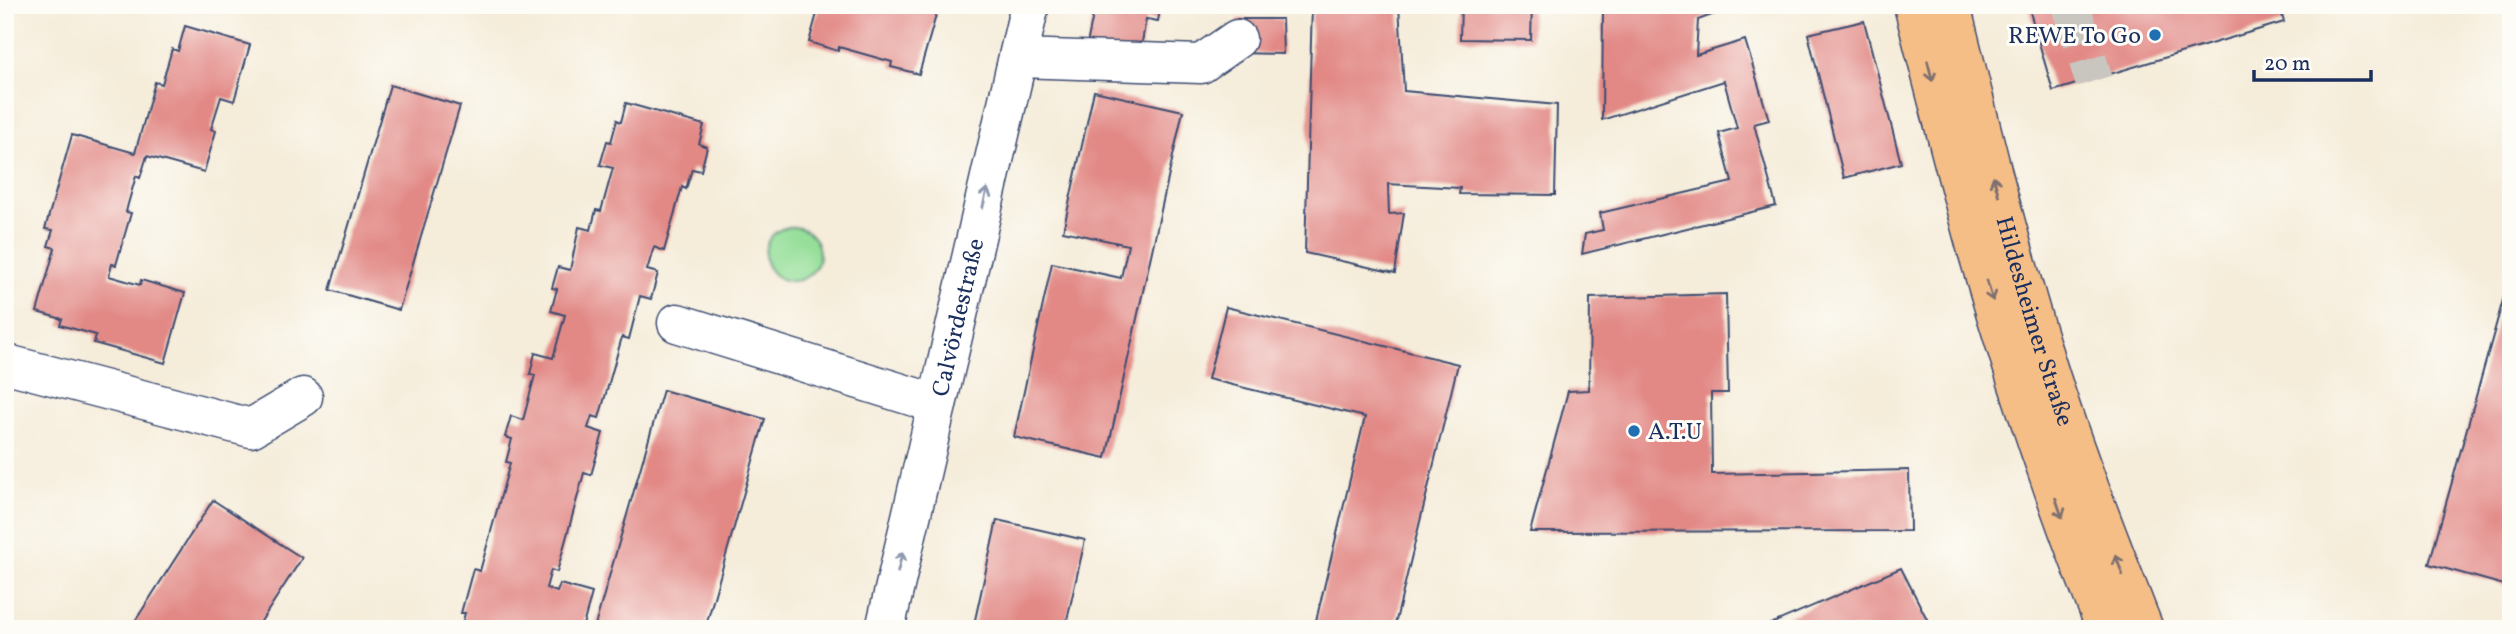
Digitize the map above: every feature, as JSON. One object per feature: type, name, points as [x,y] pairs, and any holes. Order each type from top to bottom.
[{"type":"main road","name":"Hildesheimer Straße","points":[[1913,5],[1976,247],[2038,448],[2106,629]]},
{"type":"main road","name":"Hildesheimer Straße","points":[[1951,5],[1984,140],[2042,349],[2074,446],[2144,629]]},
{"type":"street","name":"Calvördestraße","points":[[885,629],[1030,5]]},
{"type":"street","points":[[1018,58],[1202,64],[1237,39]]},
{"type":"street","points":[[677,323],[937,404]]},
{"type":"street","points":[[5,368],[11,365],[251,428],[303,397]]},
{"type":"green space","points":[[797,227],[807,231],[815,239],[819,254],[815,269],[807,277],[787,281],[777,277],[769,269],[765,249],[769,239],[777,231]]},
{"type":"building","points":[[802,5],[939,5],[919,74],[891,67],[892,62],[839,47],[838,51],[809,42],[818,10]]},
{"type":"building","points":[[1095,5],[1161,5],[1158,21],[1146,19],[1140,54],[1085,54]]},
{"type":"building","points":[[1312,5],[1399,5],[1404,91],[1557,105],[1555,195],[1459,194],[1460,188],[1388,184],[1389,214],[1404,213],[1395,273],[1305,253]]},
{"type":"building","points":[[1461,5],[1532,5],[1531,40],[1460,39]]},
{"type":"building","points":[[1603,5],[1739,5],[1698,20],[1696,55],[1745,40],[1769,120],[1754,124],[1776,206],[1582,254],[1585,234],[1603,230],[1600,213],[1732,182],[1719,133],[1737,128],[1724,81],[1602,120]]},
{"type":"building","points":[[2028,5],[2279,5],[2284,22],[2053,91]]},
{"type":"building","points":[[1237,19],[1282,19],[1283,54],[1237,53]]},
{"type":"building","points":[[1864,21],[1901,163],[1844,178],[1808,34]]},
{"type":"building","points":[[185,26],[250,45],[234,101],[221,97],[211,129],[216,131],[204,172],[147,156],[140,178],[136,176],[128,204],[126,212],[131,213],[116,265],[112,264],[109,276],[140,285],[141,280],[185,293],[165,363],[94,343],[96,335],[60,325],[62,319],[37,312],[55,248],[48,246],[53,230],[45,229],[72,135],[135,153],[155,82],[162,84],[172,49],[178,51]]},
{"type":"building","points":[[390,85],[460,106],[399,310],[330,290]]},
{"type":"building","points":[[1094,91],[1183,111],[1106,458],[1014,437],[1052,263],[1121,278],[1128,245],[1063,231]]},
{"type":"building","points":[[626,103],[704,125],[699,144],[707,147],[701,171],[692,169],[686,189],[682,187],[664,251],[654,247],[647,270],[658,273],[651,299],[640,296],[629,339],[622,337],[599,418],[592,416],[588,428],[603,433],[591,475],[584,473],[557,572],[551,570],[546,588],[557,592],[560,584],[592,593],[582,629],[551,629],[536,625],[535,629],[461,629],[465,613],[461,613],[473,569],[480,571],[510,463],[506,462],[512,439],[505,437],[511,416],[523,420],[535,375],[530,374],[535,353],[553,358],[565,315],[551,311],[557,289],[552,288],[558,267],[570,270],[579,227],[591,230],[596,210],[601,211],[613,168],[600,165],[607,141],[611,142],[617,120],[621,122]]},
{"type":"building","points":[[2511,275],[2511,587],[2429,564]]},
{"type":"building","name":"A.T.U","points":[[1726,294],[1728,393],[1711,393],[1712,474],[1909,470],[1910,531],[1530,532],[1568,391],[1589,390],[1590,298]]},
{"type":"building","points":[[1226,307],[1458,364],[1394,629],[1314,629],[1365,417],[1208,379]]},
{"type":"building","points":[[663,390],[765,419],[705,629],[594,629]]},
{"type":"building","points":[[213,500],[302,558],[256,629],[130,629]]},
{"type":"building","points":[[997,520],[1085,540],[1065,629],[973,629]]},
{"type":"building","points":[[1901,568],[1932,629],[1759,629]]},
{"type":"tunnel","points":[[2071,5],[2094,81]]},
{"type":"place","name":"REWE To Go","points":[[2155,35]]},
{"type":"place","name":"A.T.U","points":[[1634,431]]}]
